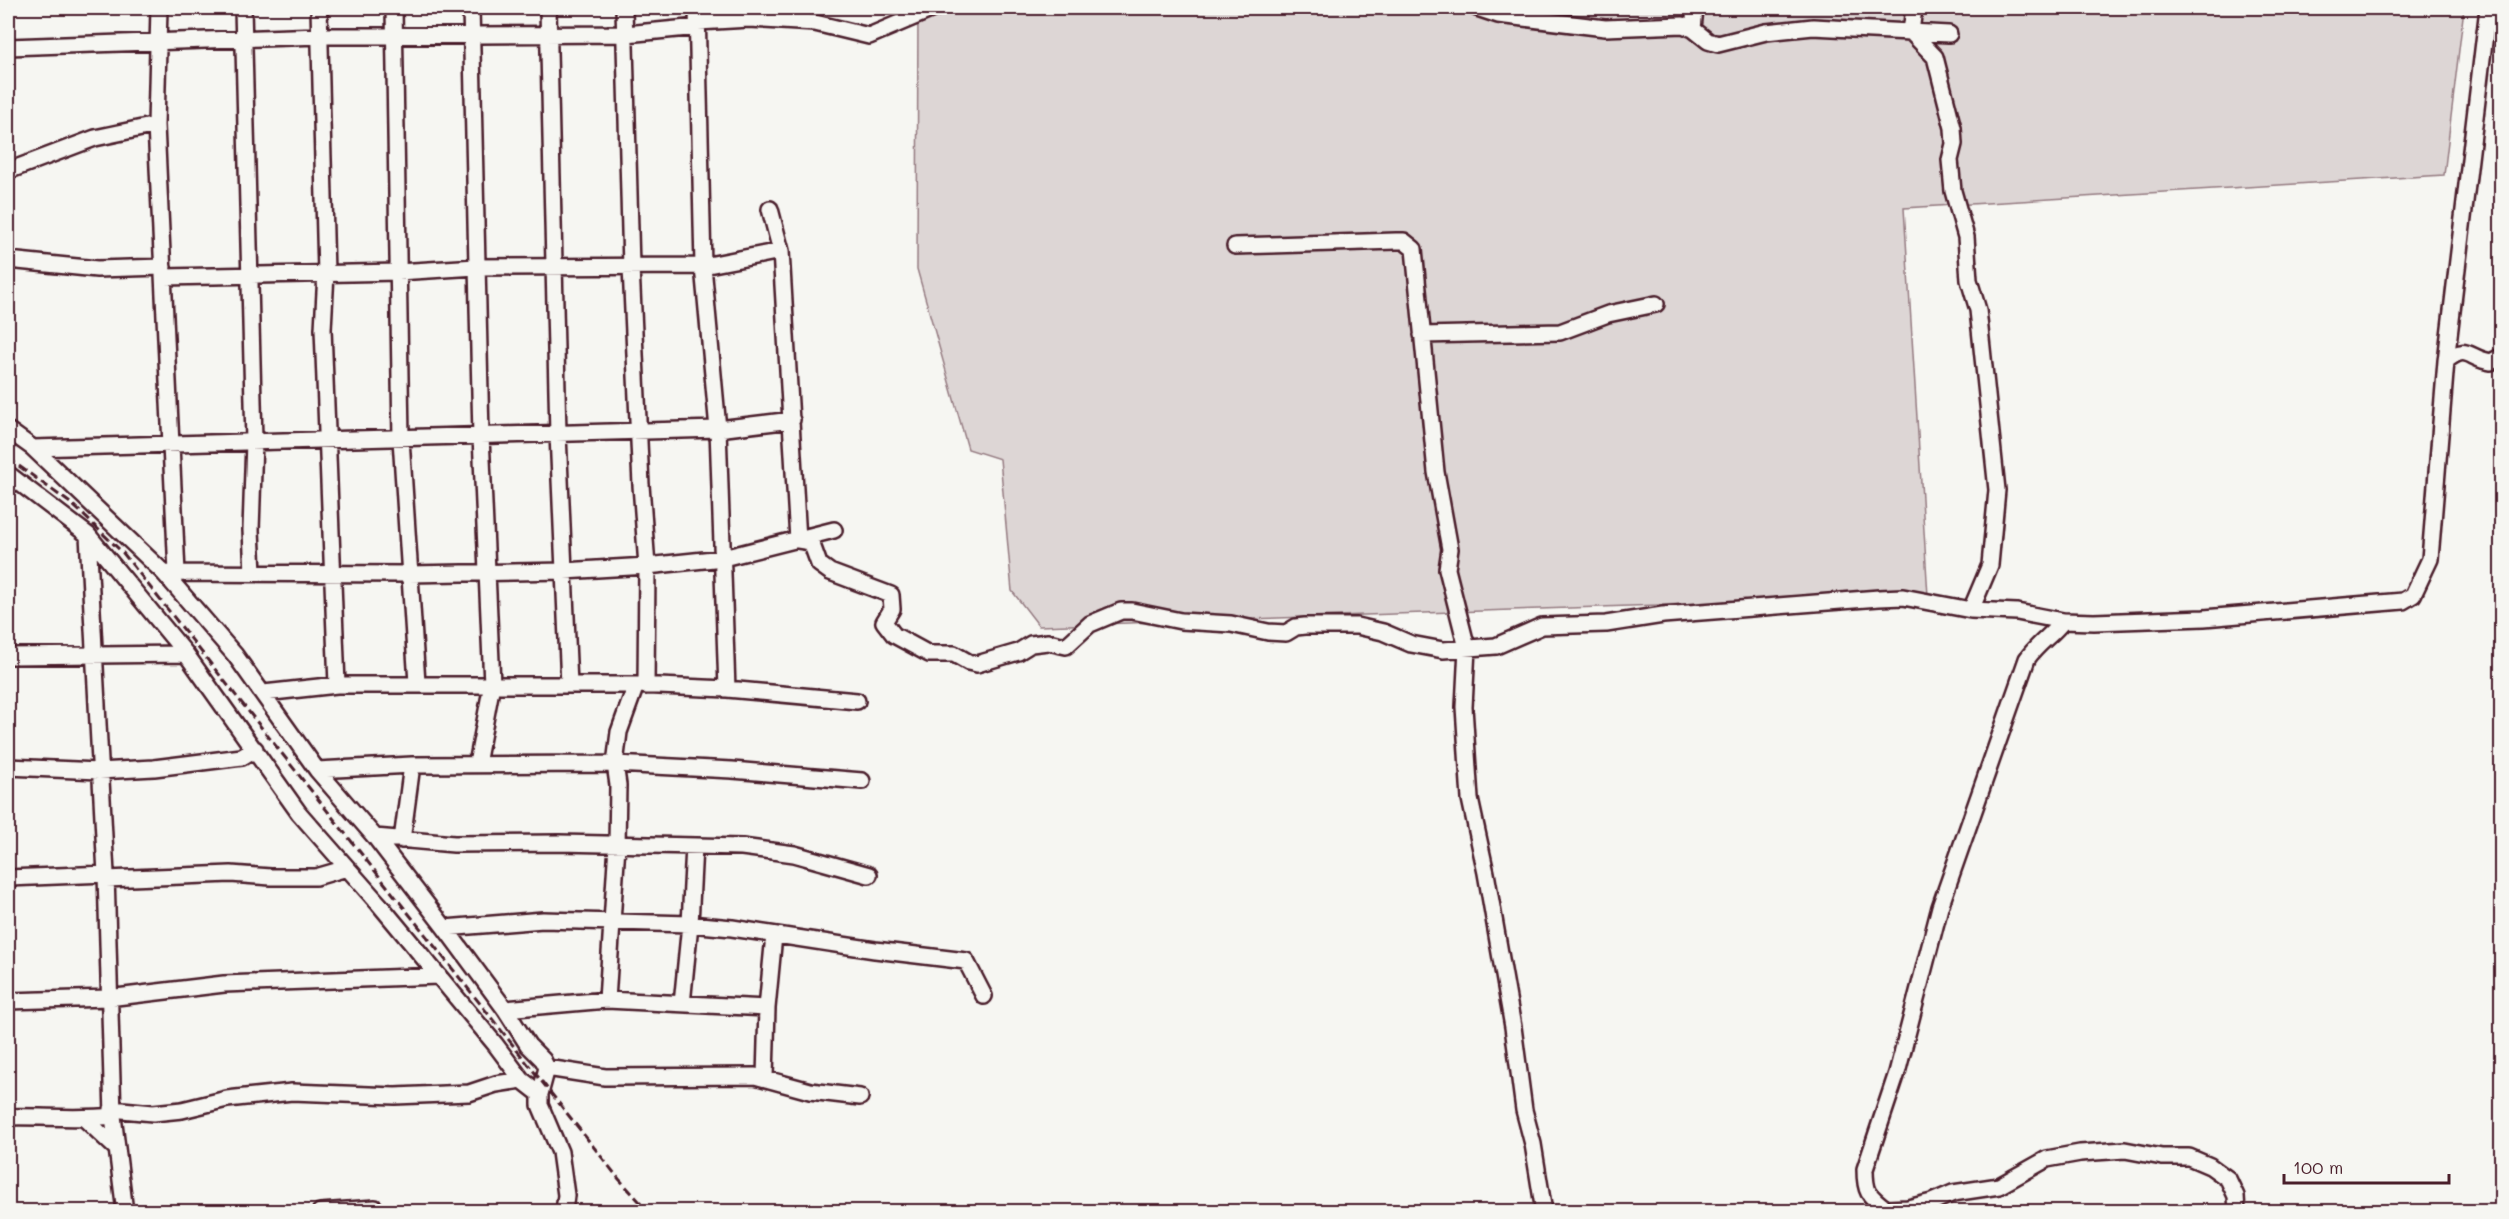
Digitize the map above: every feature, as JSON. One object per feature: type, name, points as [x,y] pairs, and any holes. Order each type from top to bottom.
[{"type":"street","points":[[159,8],[156,125],[172,443],[170,573]]},
{"type":"street","points":[[243,8],[254,441],[251,530],[254,573]]},
{"type":"street","points":[[319,8],[326,273],[323,329],[337,685]]},
{"type":"street","points":[[394,8],[401,439],[417,683]]},
{"type":"street","points":[[471,8],[481,436],[492,684],[477,764]]},
{"type":"street","points":[[548,8],[558,434],[569,685]]},
{"type":"street","points":[[607,1000],[617,844],[618,785],[615,764],[619,732],[641,686],[647,566],[631,267],[624,8]]},
{"type":"street","points":[[8,47],[320,36],[626,33],[698,19],[815,23],[869,36],[935,8]]},
{"type":"street","points":[[1477,8],[1498,15],[1605,28],[1672,25],[1693,29],[1708,41],[1718,44],[1766,32],[1813,27],[1949,34]]},
{"type":"street","points":[[1693,29],[1695,8]]},
{"type":"street","points":[[1911,32],[1914,8]]},
{"type":"street","points":[[798,540],[810,543],[819,564],[830,572],[891,595],[892,609],[884,622],[894,635],[929,654],[954,654],[977,664],[1018,652],[1031,644],[1048,642],[1066,646],[1090,624],[1120,611],[1132,611],[1181,621],[1231,624],[1268,632],[1286,633],[1296,627],[1305,626],[1357,626],[1383,632],[1411,644],[1443,650],[1496,646],[1542,626],[1606,624],[1663,615],[1879,598],[1923,600],[1971,610],[2017,612],[2063,621],[2204,618],[2403,601],[2413,596],[2430,559],[2446,361],[2488,8]]},
{"type":"street","points":[[698,19],[703,266],[718,429],[727,689]]},
{"type":"street","points":[[1911,32],[1935,57],[1953,128],[1954,144],[1950,160],[1953,191],[1966,237],[1969,280],[1978,310],[1997,490],[1990,565],[1971,610]]},
{"type":"street","points":[[8,171],[95,138],[156,125]]},
{"type":"street","points":[[770,209],[780,250],[798,540]]},
{"type":"street","points":[[1235,246],[1404,241],[1414,249],[1436,472],[1450,549],[1447,569],[1467,648],[1464,707],[1470,799],[1486,873],[1513,1027],[1524,1110],[1533,1144],[1544,1212]]},
{"type":"street","points":[[8,260],[98,269],[250,275],[398,272],[476,267],[703,266],[780,250]]},
{"type":"street","points":[[1422,334],[1560,332],[1608,314],[1656,304]]},
{"type":"street","points":[[2446,361],[2457,352],[2462,351],[2491,362],[2502,356]]},
{"type":"street","points":[[33,448],[718,429],[792,420]]},
{"type":"street","points":[[8,430],[33,448],[170,573],[264,693],[317,770],[375,837],[445,928],[547,1068],[605,1077],[765,1077],[810,1090],[860,1097]]},
{"type":"street","points":[[8,474],[88,535],[186,654],[299,813],[439,976],[522,1080],[540,1094]]},
{"type":"street","points":[[170,573],[409,574],[564,571],[647,566],[723,558],[834,530]]},
{"type":"street","points":[[88,535],[106,876],[112,1112],[125,1212]]},
{"type":"street","points":[[2063,621],[2053,634],[2032,651],[2027,660],[1974,807],[1940,907],[1897,1073],[1865,1169],[1865,1185],[1869,1196],[1886,1209],[1908,1208],[1932,1202],[1953,1193],[1999,1186],[2047,1159],[2080,1153],[2125,1150],[2162,1156],[2189,1157],[2210,1166],[2228,1179],[2236,1196],[2237,1212]]},
{"type":"street","points":[[8,656],[186,654]]},
{"type":"street","points":[[264,693],[337,685],[417,683],[569,685],[727,689],[857,701]]},
{"type":"street","points":[[8,767],[99,771],[154,768],[242,757],[255,749]]},
{"type":"street","points":[[317,770],[412,765],[615,764],[732,770],[862,781]]},
{"type":"street","points":[[402,840],[412,765]]},
{"type":"street","points":[[375,837],[454,844],[742,847],[794,854],[869,874]]},
{"type":"street","points":[[682,1004],[690,924],[694,846]]},
{"type":"street","points":[[8,878],[231,874],[271,878],[316,877],[346,868]]},
{"type":"street","points":[[445,928],[543,920],[732,927],[875,950],[966,961],[984,996]]},
{"type":"street","points":[[765,1077],[767,1008],[774,935]]},
{"type":"street","points":[[8,1001],[108,998],[224,984],[439,976]]},
{"type":"street","points":[[505,1009],[607,1000],[767,1008]]},
{"type":"street","points":[[547,1068],[540,1094],[540,1105],[560,1152],[566,1195],[564,1212]]},
{"type":"street","points":[[8,1117],[58,1116],[85,1119],[112,1112],[153,1113],[182,1110],[227,1099],[292,1092],[395,1096],[469,1093],[496,1083],[522,1080]]},
{"type":"street","points":[[85,1119],[117,1149]]},
{"type":"street","points":[[320,1212],[375,1208]]},
{"type":"shaded area","points":[[918,8],[2464,8],[2444,175],[1904,208],[1928,596],[1039,626],[1012,591],[1000,459],[968,449],[917,269]]},
{"type":"railway","points":[[8,458],[73,505],[123,553],[619,1179],[649,1212]]}]
